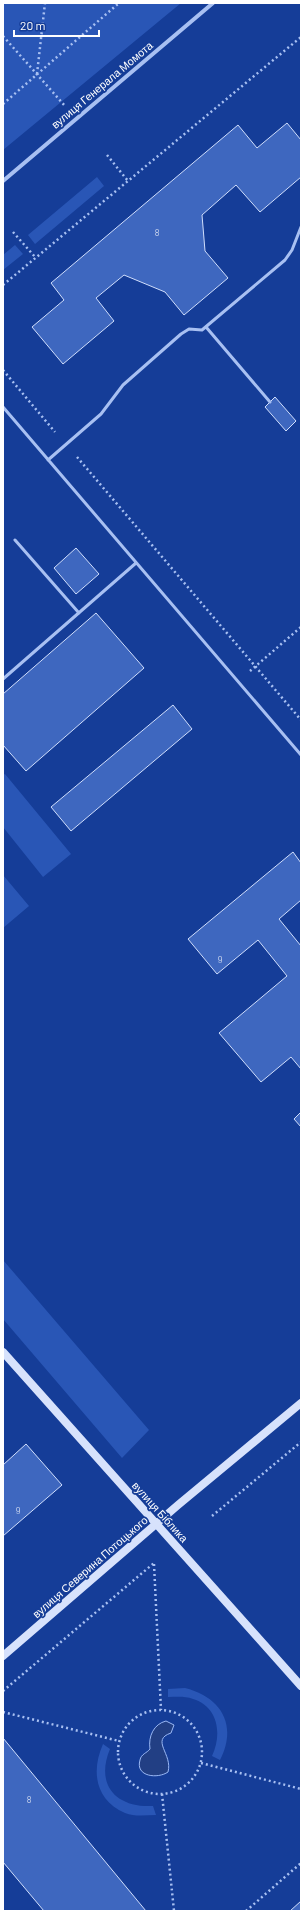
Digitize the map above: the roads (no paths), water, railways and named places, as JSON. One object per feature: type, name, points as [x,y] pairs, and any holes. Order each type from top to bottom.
[{"type":"street","name":"вулиця Генерала Момота","points":[[3,182],[213,3]]},
{"type":"street","name":"вулиця Біблика","points":[[3,1352],[301,1686]]},
{"type":"street","name":"вулиця Северина Потоцького","points":[[3,1656],[156,1524],[301,1403]]},
{"type":"lane","points":[[48,460],[101,414],[123,385],[181,334],[189,329],[202,330],[285,260],[292,250],[301,227]]},
{"type":"lane","points":[[206,327],[270,402]]},
{"type":"lane","points":[[3,407],[301,755]]},
{"type":"lane","points":[[15,540],[79,613]]},
{"type":"lane","points":[[3,679],[136,563]]}]
